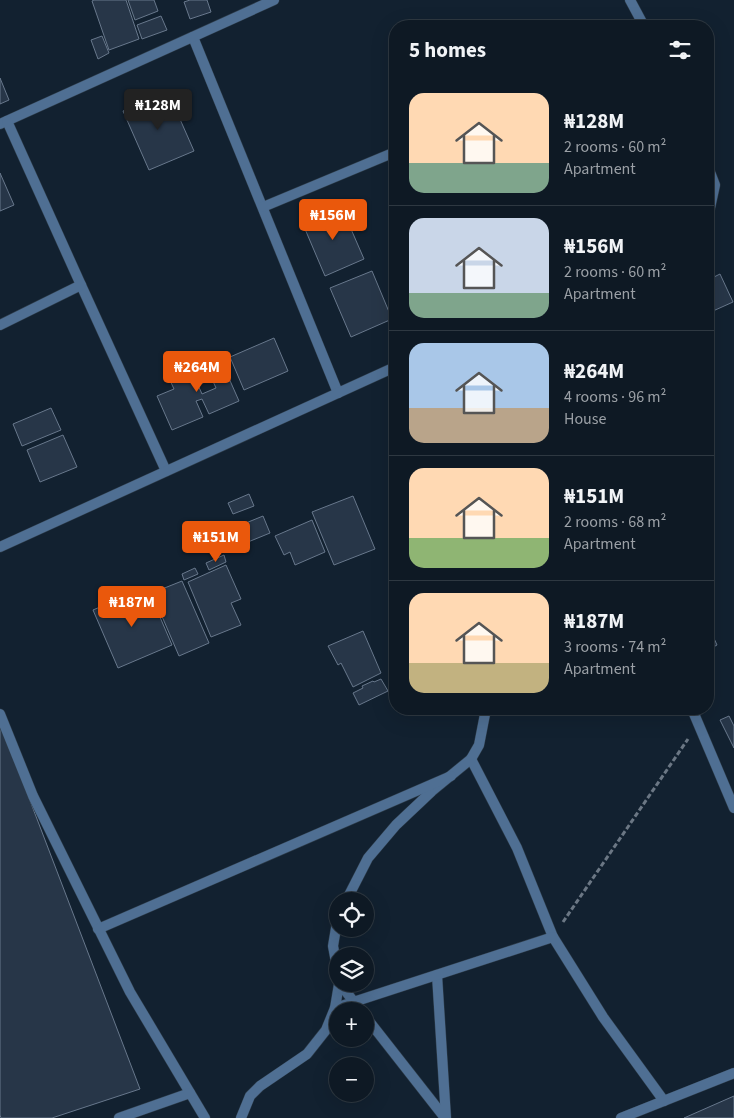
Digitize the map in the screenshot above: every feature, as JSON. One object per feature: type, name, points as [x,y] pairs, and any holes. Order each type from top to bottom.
[{"type":"street","points":[[166,471],[4,123],[274,0]]},
{"type":"street","points":[[630,0],[641,20]]},
{"type":"street","points":[[193,37],[338,393]]},
{"type":"street","points":[[263,207],[389,154]]},
{"type":"street","points":[[0,325],[81,286]]},
{"type":"street","points":[[0,547],[389,370]]},
{"type":"street","points":[[0,714],[33,796],[130,992],[205,1118]]},
{"type":"street","points":[[351,892],[368,858],[396,825],[471,759],[478,745],[485,715]]},
{"type":"street","points":[[695,715],[734,808]]},
{"type":"street","points":[[471,759],[517,848],[553,937],[603,1017],[664,1101]]},
{"type":"street","points":[[98,928],[451,776]]},
{"type":"street","points":[[346,992],[354,1002],[553,937]]},
{"type":"street","points":[[437,974],[446,1118]]},
{"type":"street","points":[[241,1118],[250,1096],[260,1086],[307,1054],[326,1030],[329,1023]]},
{"type":"street","points":[[374,1027],[446,1118]]},
{"type":"street","points":[[622,1118],[734,1074]]},
{"type":"street","points":[[119,1118],[190,1093]]},
{"type":"path","points":[[553,937],[698,723]]},
{"type":"building","points":[[126,0],[139,39],[109,50],[92,1]]},
{"type":"building","points":[[128,0],[154,0],[158,11],[135,20]]},
{"type":"building","points":[[207,0],[211,12],[190,19],[184,2]]},
{"type":"building","points":[[161,16],[167,30],[142,39],[137,25]]},
{"type":"building","points":[[102,36],[109,53],[98,59],[91,40]]},
{"type":"building","points":[[0,78],[9,100],[0,104]]},
{"type":"building","points":[[168,92],[194,151],[149,170],[123,111]]},
{"type":"building","points":[[0,173],[14,205],[0,211]]},
{"type":"building","points":[[341,206],[364,259],[325,276],[302,222]]},
{"type":"building","points":[[372,271],[389,312],[389,320],[351,337],[330,288]]},
{"type":"building","points":[[720,274],[733,302],[714,311],[714,277]]},
{"type":"building","points":[[274,338],[288,371],[244,390],[230,357]]},
{"type":"building","points":[[220,358],[239,401],[209,414],[202,399],[196,401],[203,417],[172,430],[157,396],[174,389],[168,376],[191,366],[193,370]],"holes":[[[212,379],[216,388],[202,394],[198,385]]]},
{"type":"building","points":[[51,408],[61,430],[22,446],[13,424]]},
{"type":"building","points":[[63,435],[77,467],[40,482],[27,450]]},
{"type":"building","points":[[249,494],[254,506],[233,514],[228,503]]},
{"type":"building","points":[[353,496],[375,549],[334,565],[312,512]]},
{"type":"building","points":[[263,516],[270,533],[226,551],[219,534]]},
{"type":"building","points":[[312,520],[325,552],[295,565],[290,552],[284,555],[275,536]]},
{"type":"building","points":[[224,555],[226,562],[209,570],[206,563]]},
{"type":"building","points":[[226,565],[241,599],[231,603],[241,625],[211,637],[188,582]]},
{"type":"building","points":[[195,568],[198,574],[184,580],[182,574]]},
{"type":"building","points":[[182,581],[209,643],[179,656],[152,593]]},
{"type":"building","points":[[147,587],[172,645],[118,668],[93,610]]},
{"type":"building","points":[[363,631],[381,673],[353,687],[341,663],[338,665],[328,646]]},
{"type":"building","points":[[381,679],[388,691],[359,705],[353,693],[363,688],[362,686]]},
{"type":"building","points":[[729,716],[734,726],[734,748],[720,720]]},
{"type":"building","points":[[0,722],[140,1089],[52,1118],[1,1118],[0,1115]]},
{"type":"building","points":[[734,1096],[734,1118],[684,1118]]}]
